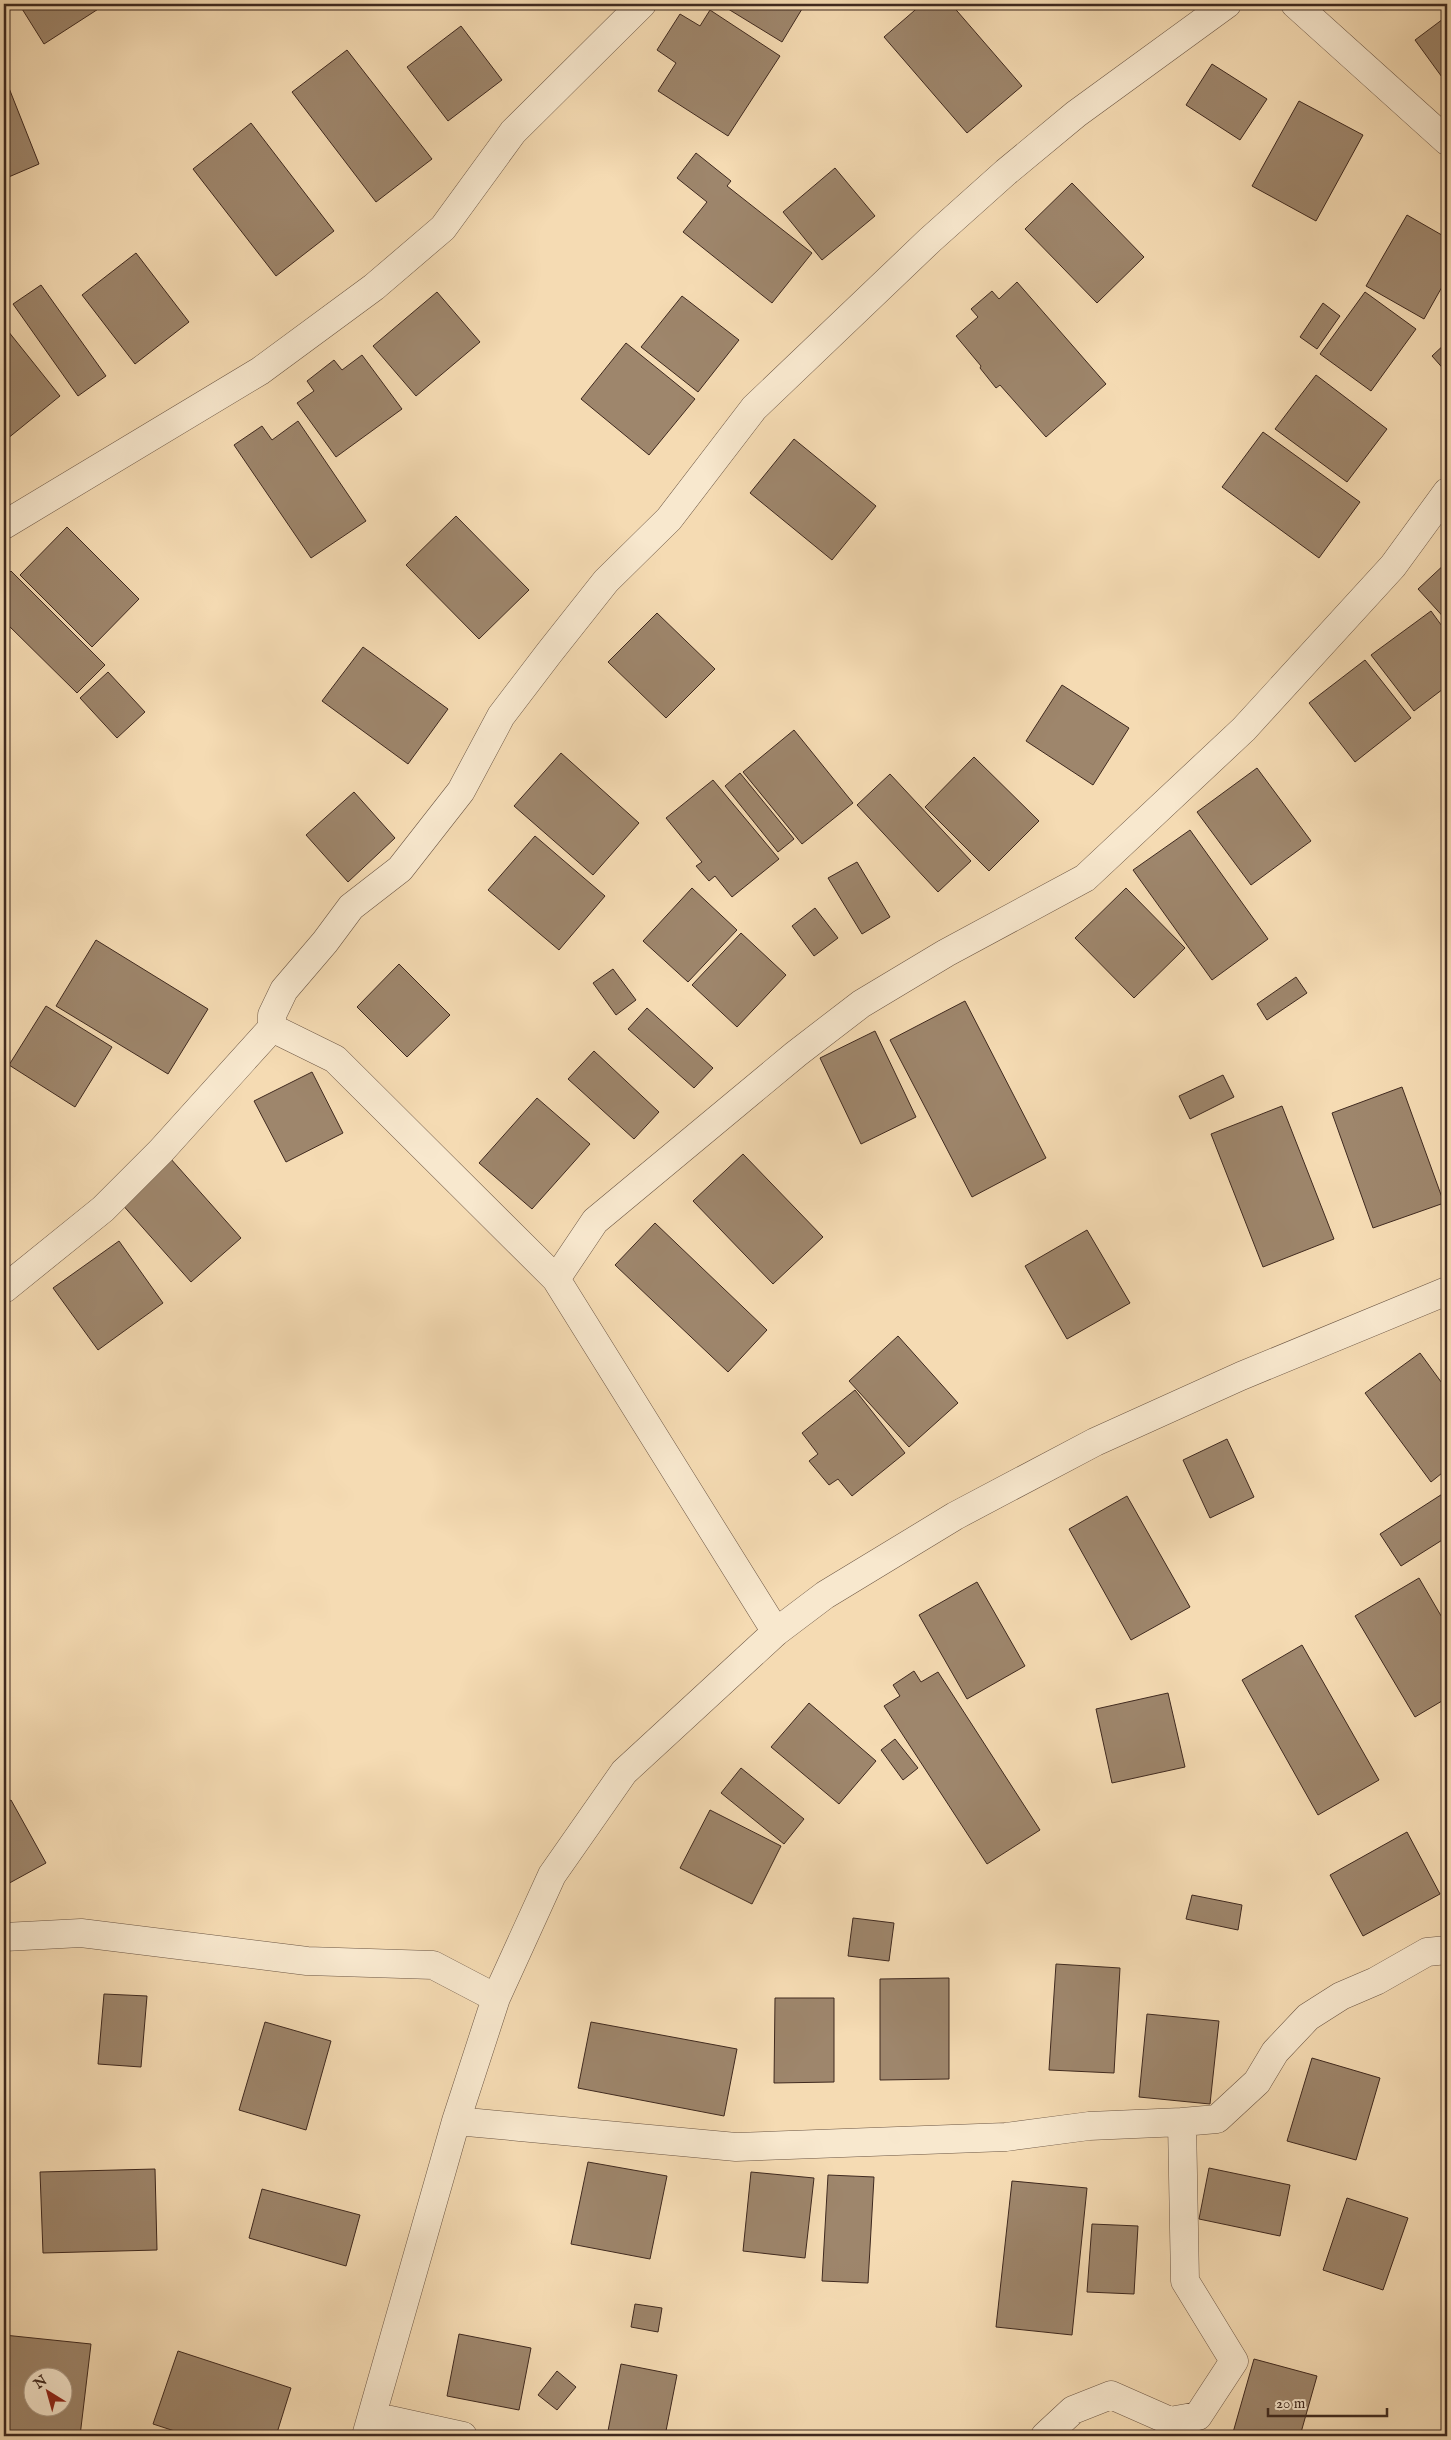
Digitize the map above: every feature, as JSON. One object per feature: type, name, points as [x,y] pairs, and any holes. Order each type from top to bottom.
[{"type":"street","points":[[4,525],[260,371],[374,287],[442,228],[512,132],[642,4]]},
{"type":"street","points":[[4,1289],[103,1209],[160,1151],[272,1028],[272,1015],[284,990],[325,942],[351,907],[400,869],[461,791],[501,716],[548,653],[606,581],[669,519],[754,408],[930,240],[1006,172],[1076,114],[1227,4]]},
{"type":"street","points":[[1302,5],[1447,141]]},
{"type":"street","points":[[556,1279],[596,1221],[789,1060],[861,1004],[946,953],[1085,878],[1244,729],[1393,566],[1447,492]]},
{"type":"street","points":[[272,1028],[335,1059],[556,1279],[776,1632]]},
{"type":"street","points":[[463,2436],[369,2426],[456,2121],[496,1998],[552,1875],[624,1772],[776,1632],[825,1595],[954,1516],[1095,1442],[1241,1376],[1447,1291]]},
{"type":"street","points":[[4,1937],[81,1933],[307,1961],[433,1965],[496,1998]]},
{"type":"street","points":[[456,2121],[736,2147],[1006,2137],[1089,2126],[1182,2122],[1217,2118],[1257,2082],[1275,2052],[1308,2017],[1341,1996],[1376,1981],[1427,1952],[1447,1950]]},
{"type":"street","points":[[1045,2436],[1073,2410],[1111,2395],[1170,2421],[1198,2416],[1234,2361],[1185,2281],[1182,2122]]},
{"type":"building","points":[[19,4],[106,4],[44,44]]},
{"type":"building","points":[[720,4],[805,4],[782,42]]},
{"type":"building","points":[[922,4],[951,4],[1022,86],[967,133],[884,37]]},
{"type":"building","points":[[710,10],[780,56],[728,136],[658,91],[676,63],[657,50],[680,14],[700,26]]},
{"type":"building","points":[[1447,16],[1447,84],[1415,40]]},
{"type":"building","points":[[461,26],[502,80],[448,121],[407,67]]},
{"type":"building","points":[[347,50],[432,159],[376,202],[292,92]]},
{"type":"building","points":[[1212,64],[1267,99],[1240,140],[1186,105]]},
{"type":"building","points":[[4,79],[39,164],[4,179]]},
{"type":"building","points":[[1299,101],[1363,135],[1316,221],[1252,186]]},
{"type":"building","points":[[251,123],[334,231],[276,276],[193,169]]},
{"type":"building","points":[[696,153],[731,181],[727,186],[812,253],[772,303],[683,232],[707,202],[677,178]]},
{"type":"building","points":[[835,168],[875,216],[822,260],[783,212]]},
{"type":"building","points":[[1072,183],[1144,257],[1097,303],[1025,229]]},
{"type":"building","points":[[1407,215],[1447,238],[1447,278],[1424,319],[1366,286]]},
{"type":"building","points":[[136,253],[189,322],[135,364],[82,295]]},
{"type":"building","points":[[1017,282],[1106,384],[1046,437],[1000,385],[996,388],[980,368],[981,366],[956,336],[978,317],[971,309],[992,291],[999,299]]},
{"type":"building","points":[[41,285],[106,376],[78,396],[13,304]]},
{"type":"building","points":[[437,292],[480,342],[416,396],[373,346]]},
{"type":"building","points":[[1365,292],[1416,329],[1371,391],[1320,354]]},
{"type":"building","points":[[682,296],[739,340],[698,392],[641,347]]},
{"type":"building","points":[[1323,303],[1340,316],[1317,349],[1300,337]]},
{"type":"building","points":[[4,326],[60,396],[7,439],[4,435]]},
{"type":"building","points":[[1447,342],[1447,373],[1432,356]]},
{"type":"building","points":[[626,343],[695,399],[649,455],[581,399]]},
{"type":"building","points":[[362,355],[402,409],[336,457],[297,403],[314,391],[307,381],[334,360],[342,370]]},
{"type":"building","points":[[1316,375],[1387,429],[1347,482],[1275,429]]},
{"type":"building","points":[[298,421],[366,521],[311,558],[234,445],[262,426],[272,440]]},
{"type":"building","points":[[1263,432],[1360,502],[1319,558],[1222,487]]},
{"type":"building","points":[[794,439],[876,506],[832,560],[750,493]]},
{"type":"building","points":[[456,516],[529,590],[479,639],[406,565]]},
{"type":"building","points":[[67,527],[139,599],[92,647],[20,575]]},
{"type":"building","points":[[1447,562],[1447,621],[1418,589]]},
{"type":"building","points":[[11,571],[105,665],[77,693],[4,621],[4,578]]},
{"type":"building","points":[[1431,611],[1447,633],[1447,686],[1414,711],[1371,655]]},
{"type":"building","points":[[657,613],[715,669],[666,718],[608,662]]},
{"type":"building","points":[[363,647],[448,709],[408,764],[322,701]]},
{"type":"building","points":[[1365,660],[1411,718],[1355,762],[1309,703]]},
{"type":"building","points":[[108,672],[145,712],[117,738],[80,698]]},
{"type":"building","points":[[1062,685],[1129,728],[1093,785],[1026,741]]},
{"type":"building","points":[[794,730],[853,803],[802,844],[743,772]]},
{"type":"building","points":[[561,753],[639,823],[593,875],[514,806]]},
{"type":"building","points":[[974,757],[1039,821],[989,871],[925,807]]},
{"type":"building","points":[[1257,768],[1311,841],[1251,885],[1197,812]]},
{"type":"building","points":[[740,773],[794,839],[778,852],[725,786]]},
{"type":"building","points":[[890,774],[971,861],[938,892],[857,805]]},
{"type":"building","points":[[713,780],[779,859],[732,897],[715,876],[709,881],[696,866],[702,862],[666,818]]},
{"type":"building","points":[[354,792],[395,838],[348,882],[306,835]]},
{"type":"building","points":[[1190,830],[1268,939],[1212,980],[1133,870]]},
{"type":"building","points":[[535,836],[605,896],[559,950],[488,890]]},
{"type":"building","points":[[857,862],[890,917],[862,934],[828,878]]},
{"type":"building","points":[[692,888],[737,930],[688,982],[643,941]]},
{"type":"building","points":[[1126,888],[1185,948],[1134,998],[1075,938]]},
{"type":"building","points":[[815,908],[838,938],[814,956],[792,926]]},
{"type":"building","points":[[741,933],[786,975],[737,1027],[692,985]]},
{"type":"building","points":[[96,940],[208,1009],[168,1074],[56,1006]]},
{"type":"building","points":[[399,964],[450,1015],[407,1057],[357,1007]]},
{"type":"building","points":[[613,969],[636,1000],[616,1015],[593,983]]},
{"type":"building","points":[[1296,977],[1307,993],[1267,1020],[1257,1004]]},
{"type":"building","points":[[965,1001],[1046,1158],[972,1197],[890,1040]]},
{"type":"building","points":[[46,1006],[112,1047],[75,1107],[9,1065]]},
{"type":"building","points":[[647,1008],[713,1068],[694,1088],[628,1029]]},
{"type":"building","points":[[875,1031],[916,1117],[861,1144],[820,1058]]},
{"type":"building","points":[[594,1051],[659,1112],[634,1139],[568,1079]]},
{"type":"building","points":[[312,1072],[343,1133],[286,1162],[254,1101]]},
{"type":"building","points":[[1223,1075],[1234,1097],[1190,1119],[1179,1096]]},
{"type":"building","points":[[1402,1087],[1444,1203],[1373,1228],[1332,1113]]},
{"type":"building","points":[[537,1098],[590,1144],[532,1209],[479,1163]]},
{"type":"building","points":[[1282,1106],[1334,1239],[1263,1267],[1211,1134]]},
{"type":"building","points":[[743,1154],[823,1237],[773,1284],[693,1201]]},
{"type":"building","points":[[170,1158],[241,1238],[191,1282],[120,1202]]},
{"type":"building","points":[[655,1223],[767,1330],[728,1372],[615,1265]]},
{"type":"building","points":[[1087,1230],[1130,1303],[1067,1339],[1025,1266]]},
{"type":"building","points":[[119,1241],[163,1303],[98,1350],[53,1288]]},
{"type":"building","points":[[898,1336],[958,1403],[909,1447],[849,1381]]},
{"type":"building","points":[[1420,1353],[1447,1390],[1447,1469],[1431,1482],[1365,1393]]},
{"type":"building","points":[[855,1390],[905,1453],[852,1496],[838,1479],[829,1485],[809,1461],[818,1454],[802,1433]]},
{"type":"building","points":[[1227,1439],[1254,1497],[1210,1518],[1183,1460]]},
{"type":"building","points":[[1447,1491],[1447,1537],[1401,1566],[1380,1534]]},
{"type":"building","points":[[1127,1496],[1190,1607],[1131,1640],[1069,1529]]},
{"type":"building","points":[[1419,1578],[1447,1626],[1447,1698],[1415,1717],[1355,1616]]},
{"type":"building","points":[[977,1582],[1025,1666],[967,1699],[919,1615]]},
{"type":"building","points":[[1302,1645],[1379,1780],[1318,1815],[1242,1680]]},
{"type":"building","points":[[914,1671],[921,1682],[938,1672],[1040,1830],[987,1864],[884,1706],[900,1696],[893,1685]]},
{"type":"building","points":[[1168,1693],[1185,1767],[1112,1783],[1096,1709]]},
{"type":"building","points":[[809,1703],[876,1761],[839,1804],[771,1747]]},
{"type":"building","points":[[895,1739],[918,1768],[903,1780],[881,1750]]},
{"type":"building","points":[[741,1768],[804,1819],[784,1844],[721,1793]]},
{"type":"building","points":[[11,1800],[46,1863],[4,1886],[4,1804]]},
{"type":"building","points":[[710,1810],[781,1846],[752,1904],[680,1868]]},
{"type":"building","points":[[1407,1832],[1440,1894],[1363,1936],[1330,1875]]},
{"type":"building","points":[[1192,1895],[1242,1905],[1238,1930],[1186,1919]]},
{"type":"building","points":[[853,1918],[894,1923],[889,1961],[848,1956]]},
{"type":"building","points":[[1056,1964],[1120,1968],[1114,2073],[1049,2070]]},
{"type":"building","points":[[949,1978],[949,2079],[880,2080],[880,1979]]},
{"type":"building","points":[[104,1994],[147,1996],[141,2067],[98,2064]]},
{"type":"building","points":[[775,1998],[834,1998],[834,2082],[774,2083]]},
{"type":"building","points":[[1147,2014],[1219,2021],[1210,2104],[1139,2097]]},
{"type":"building","points":[[265,2022],[331,2041],[306,2130],[239,2110]]},
{"type":"building","points":[[591,2022],[737,2049],[724,2116],[578,2088]]},
{"type":"building","points":[[1312,2058],[1380,2078],[1356,2160],[1287,2141]]},
{"type":"building","points":[[588,2162],[667,2176],[650,2259],[571,2244]]},
{"type":"building","points":[[1209,2168],[1290,2185],[1280,2236],[1199,2219]]},
{"type":"building","points":[[155,2169],[157,2250],[43,2253],[40,2172]]},
{"type":"building","points":[[751,2172],[814,2178],[805,2258],[743,2251]]},
{"type":"building","points":[[828,2175],[874,2177],[868,2283],[822,2281]]},
{"type":"building","points":[[1012,2181],[1087,2188],[1072,2335],[996,2327]]},
{"type":"building","points":[[262,2189],[360,2215],[346,2266],[249,2238]]},
{"type":"building","points":[[1347,2198],[1408,2218],[1383,2290],[1323,2270]]},
{"type":"building","points":[[1092,2224],[1138,2226],[1134,2294],[1087,2292]]},
{"type":"building","points":[[635,2304],[662,2308],[658,2332],[631,2327]]},
{"type":"building","points":[[459,2334],[531,2348],[519,2410],[447,2396]]},
{"type":"building","points":[[4,2335],[91,2344],[80,2436],[4,2436]]},
{"type":"building","points":[[178,2351],[291,2388],[276,2436],[190,2436],[153,2424]]},
{"type":"building","points":[[1254,2359],[1317,2376],[1300,2436],[1232,2436]]},
{"type":"building","points":[[621,2364],[677,2375],[665,2436],[607,2436]]},
{"type":"building","points":[[557,2371],[576,2387],[557,2410],[538,2395]]}]
